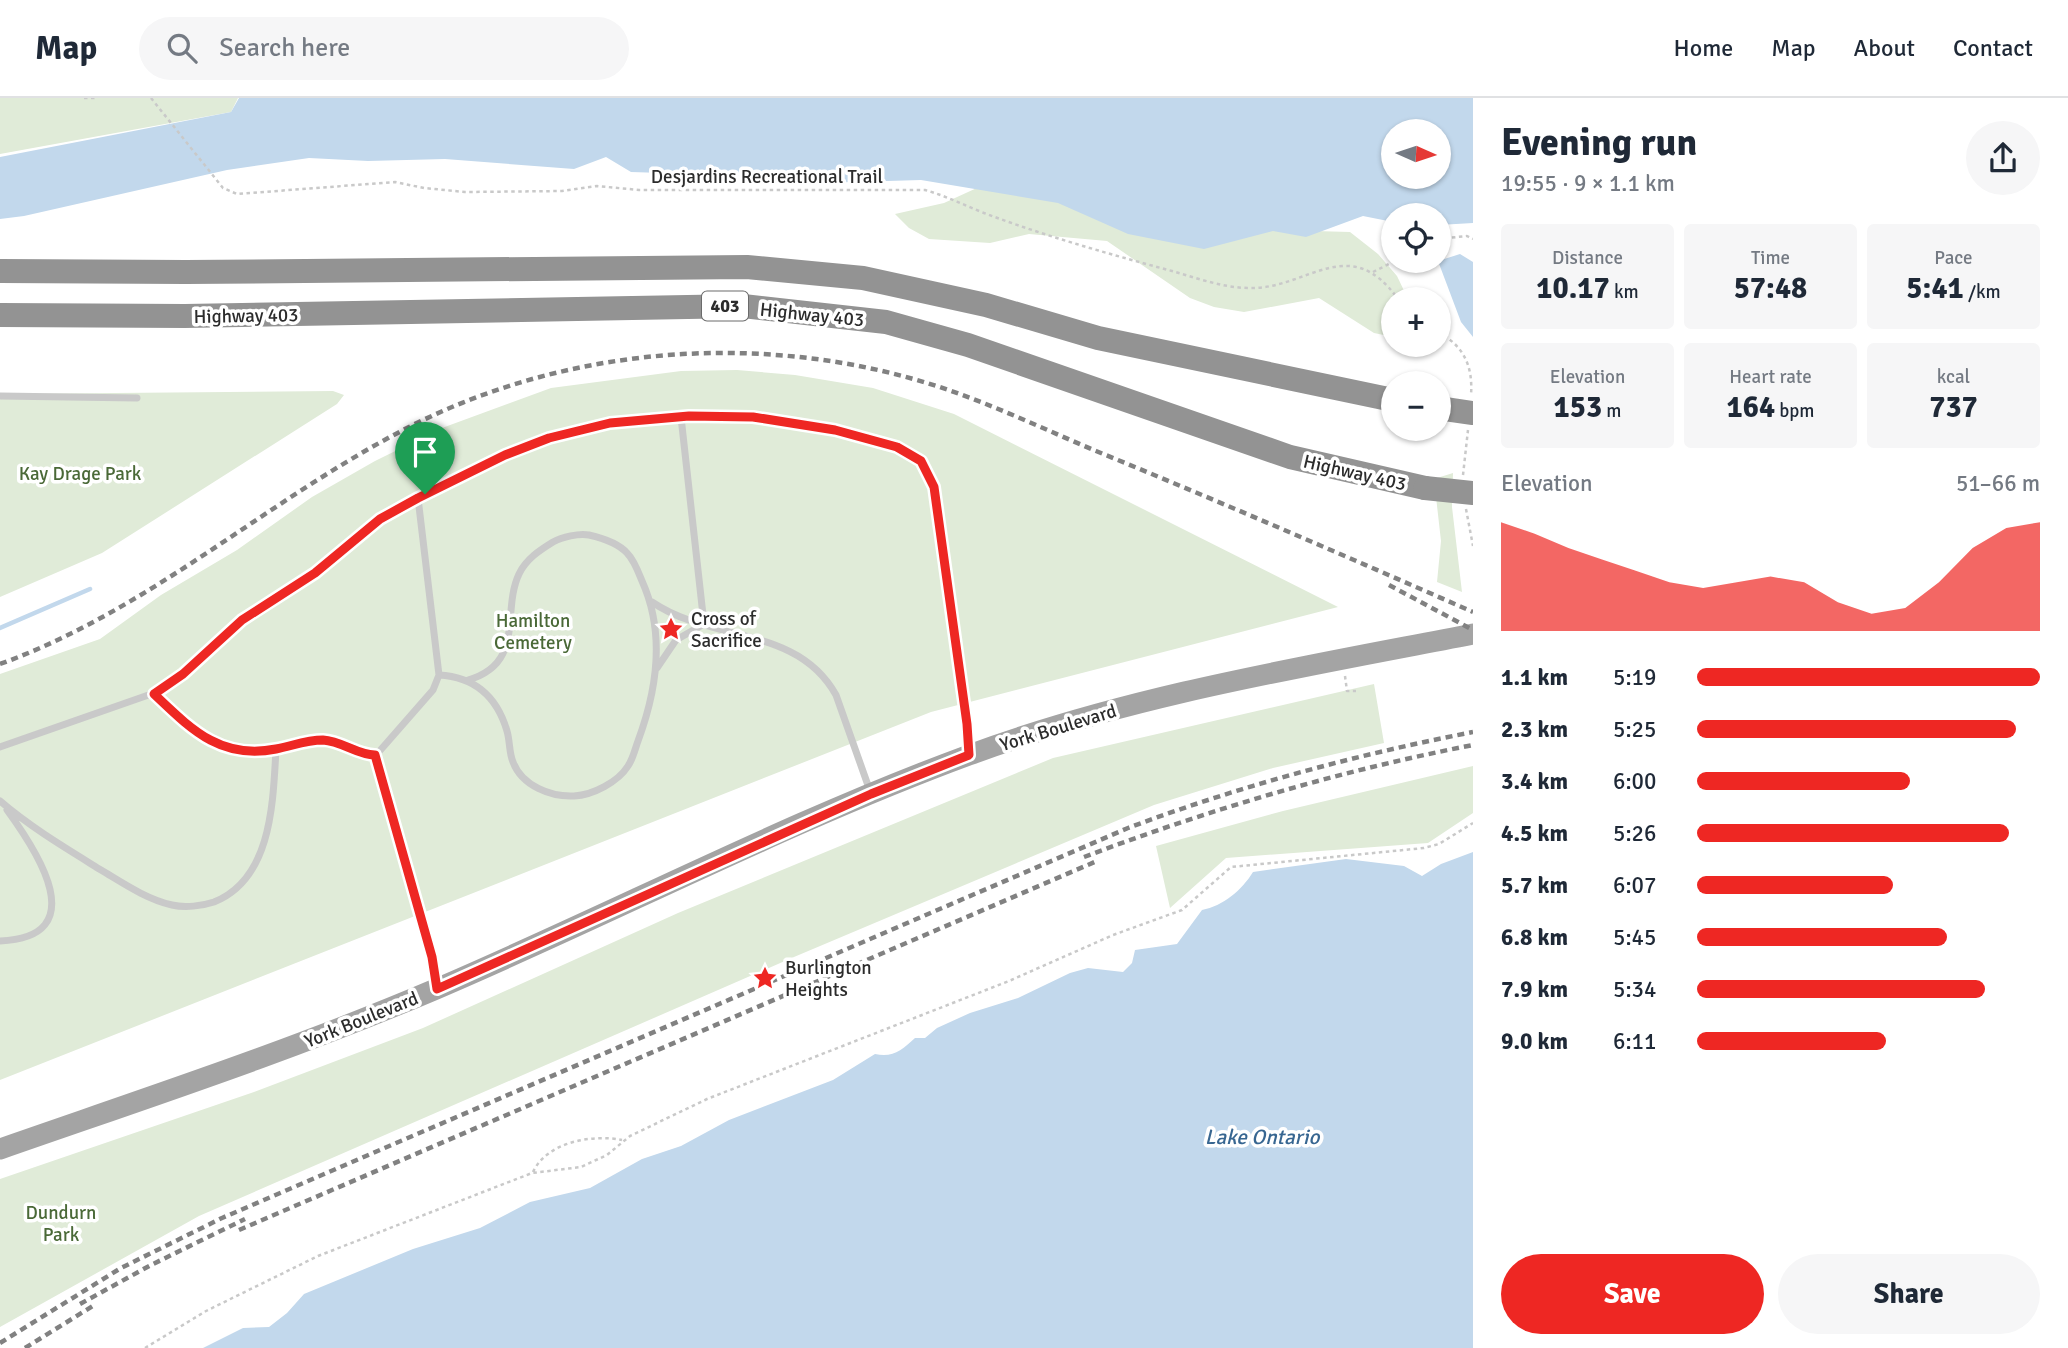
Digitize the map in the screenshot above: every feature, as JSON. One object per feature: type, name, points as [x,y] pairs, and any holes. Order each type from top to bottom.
[{"type":"highway","name":"Highway 403","points":[[0,271],[747,267],[837,275],[863,278],[986,305],[1112,341],[1381,397]]},
{"type":"highway","name":"Highway 403","points":[[0,315],[185,316],[743,306],[886,321],[968,345],[1290,457],[1424,488],[1467,489]]},
{"type":"highway","points":[[1451,409],[1471,410]]},
{"type":"main road","name":"York Boulevard","points":[[0,1149],[328,1034],[437,989],[871,794],[969,755],[1142,701],[1262,673],[1473,634]]},
{"type":"lane","points":[[0,396],[137,398]]},
{"type":"lane","points":[[681,417],[704,624]]},
{"type":"lane","points":[[0,747],[154,694],[183,674],[242,620],[315,573],[380,519],[505,455],[549,438],[610,423],[681,417],[753,417],[835,430],[897,447],[921,461],[934,487],[969,755]]},
{"type":"lane","points":[[154,694],[192,730],[212,743],[243,752],[276,749],[306,740],[327,740],[347,745],[366,755],[375,755],[433,690],[439,675],[418,498]]},
{"type":"lane","points":[[439,675],[468,680],[484,690],[500,713],[508,733],[513,763],[524,780],[547,793],[575,796],[603,788],[628,766],[647,718],[655,672],[657,638],[652,602],[628,554],[617,545],[586,534],[560,538],[537,551],[519,572],[513,592],[511,630],[507,645],[494,666],[468,680]]},
{"type":"lane","points":[[652,602],[679,617],[790,650],[811,663],[828,681],[836,695],[871,794]]},
{"type":"lane","points":[[655,672],[676,640],[704,624]]},
{"type":"lane","points":[[1,801],[68,849],[142,894],[174,906],[204,905],[237,889],[259,858],[273,807],[276,749]]},
{"type":"lane","points":[[375,755],[432,957],[437,989]]},
{"type":"lane","points":[[0,941],[13,941],[37,931],[53,909],[51,886],[26,836],[1,801]]},
{"type":"path","points":[[84,98],[96,98]]},
{"type":"path","name":"Desjardins Recreational Trail","points":[[151,98],[229,193],[395,182],[465,192],[562,191],[597,186],[653,190],[925,190],[945,195],[985,213],[1110,254],[1226,286],[1267,286],[1324,268],[1359,268],[1372,272]]},
{"type":"path","points":[[1451,238],[1467,236],[1473,239]]},
{"type":"path","points":[[1381,268],[1372,272],[1390,287]]},
{"type":"path","points":[[1451,341],[1465,355],[1472,379],[1467,489],[1473,546]]},
{"type":"path","points":[[1345,676],[1347,691],[1356,691]]},
{"type":"path","points":[[145,1348],[206,1311],[318,1256],[532,1173],[582,1167],[607,1155],[622,1140],[707,1098],[1009,981],[1112,934],[1182,910],[1231,867],[1424,848],[1438,844],[1473,823]]},
{"type":"path","points":[[532,1173],[537,1163],[560,1146],[579,1142],[622,1140]]},
{"type":"green space","points":[[0,98],[238,98],[231,112],[0,154]]},
{"type":"green space","points":[[979,187],[1239,229],[1350,232],[1381,257],[1381,273],[1394,273],[1402,287],[1381,287],[1381,334],[1374,333],[1319,298],[1244,312],[1214,307],[1190,298],[1107,241],[1029,234],[990,243],[929,239],[909,228],[895,214],[944,203]]},
{"type":"green space","name":"Hamilton Cemetery","points":[[737,370],[795,375],[873,388],[954,414],[1338,607],[931,712],[0,1080],[0,674],[100,639],[161,595],[237,550],[312,497],[375,461],[442,428],[551,388],[681,371]]},
{"type":"green space","name":"Kay Drage Park","points":[[333,391],[344,395],[337,404],[102,553],[0,597],[0,394]]},
{"type":"green space","points":[[1453,473],[1452,507],[1462,592],[1437,582],[1441,541],[1435,488],[1437,478]]},
{"type":"green space","name":"Dundurn Park","points":[[1374,684],[1384,743],[1273,768],[1154,805],[794,957],[199,1216],[0,1327],[0,1179],[254,1092],[423,1028],[678,913],[1053,758]]},
{"type":"green space","points":[[1473,766],[1473,813],[1428,843],[1226,858],[1170,908],[1156,846],[1283,811]]},
{"type":"water","points":[[239,98],[1473,98],[1473,223],[1451,224],[1451,203],[1381,203],[1381,220],[1363,216],[1306,237],[1273,231],[1204,249],[1128,234],[1058,203],[921,180],[820,183],[757,176],[631,172],[606,157],[574,169],[445,159],[368,161],[309,158],[227,170],[24,216],[0,219],[0,157],[231,112]]},
{"type":"water","points":[[1460,254],[1473,262],[1473,337],[1461,322],[1451,295],[1451,287],[1448,287],[1443,273],[1451,273],[1451,257]]},
{"type":"water","name":"Lake Ontario","points":[[1473,852],[1473,1348],[203,1348],[243,1328],[269,1327],[287,1313],[304,1294],[413,1249],[480,1228],[530,1202],[590,1188],[642,1159],[681,1146],[729,1120],[833,1080],[875,1054],[897,1052],[915,1038],[925,1038],[937,1028],[970,1013],[1018,998],[1070,973],[1088,968],[1123,972],[1132,963],[1135,950],[1177,944],[1202,910],[1231,896],[1253,872],[1346,859],[1404,866],[1422,876],[1441,864]]},
{"type":"waterway","points":[[0,628],[90,589]]},
{"type":"railway","points":[[0,664],[55,641],[107,614],[357,456],[409,427],[468,400],[530,380],[594,365],[659,356],[724,353],[789,356],[854,365],[940,387],[1008,413],[1473,612]]},
{"type":"railway","points":[[1389,585],[1473,630]]},
{"type":"railway","points":[[0,1343],[121,1268],[222,1218],[1128,828],[1298,773],[1473,732]]},
{"type":"railway","points":[[1084,857],[1276,793],[1423,755],[1473,745]]},
{"type":"railway","points":[[239,1230],[1097,861]]},
{"type":"railway","points":[[80,1304],[151,1265],[245,1219]]},
{"type":"railway","points":[[25,1348],[96,1304]]},
{"type":"place","name":"Cross of Sacrifice","points":[[671,629]]},
{"type":"place","name":"Burlington Heights","points":[[765,978]]},
{"type":"route","points":[[689,416],[753,417],[835,430],[897,447],[921,461],[930,473],[934,487],[969,755],[755,845],[437,989],[432,957],[375,755],[366,755],[347,745],[327,740],[306,740],[275,750],[243,752],[212,743],[192,730],[154,694],[183,674],[242,620],[315,573],[380,519],[425,494],[505,455],[549,438],[610,423],[689,416]]}]
